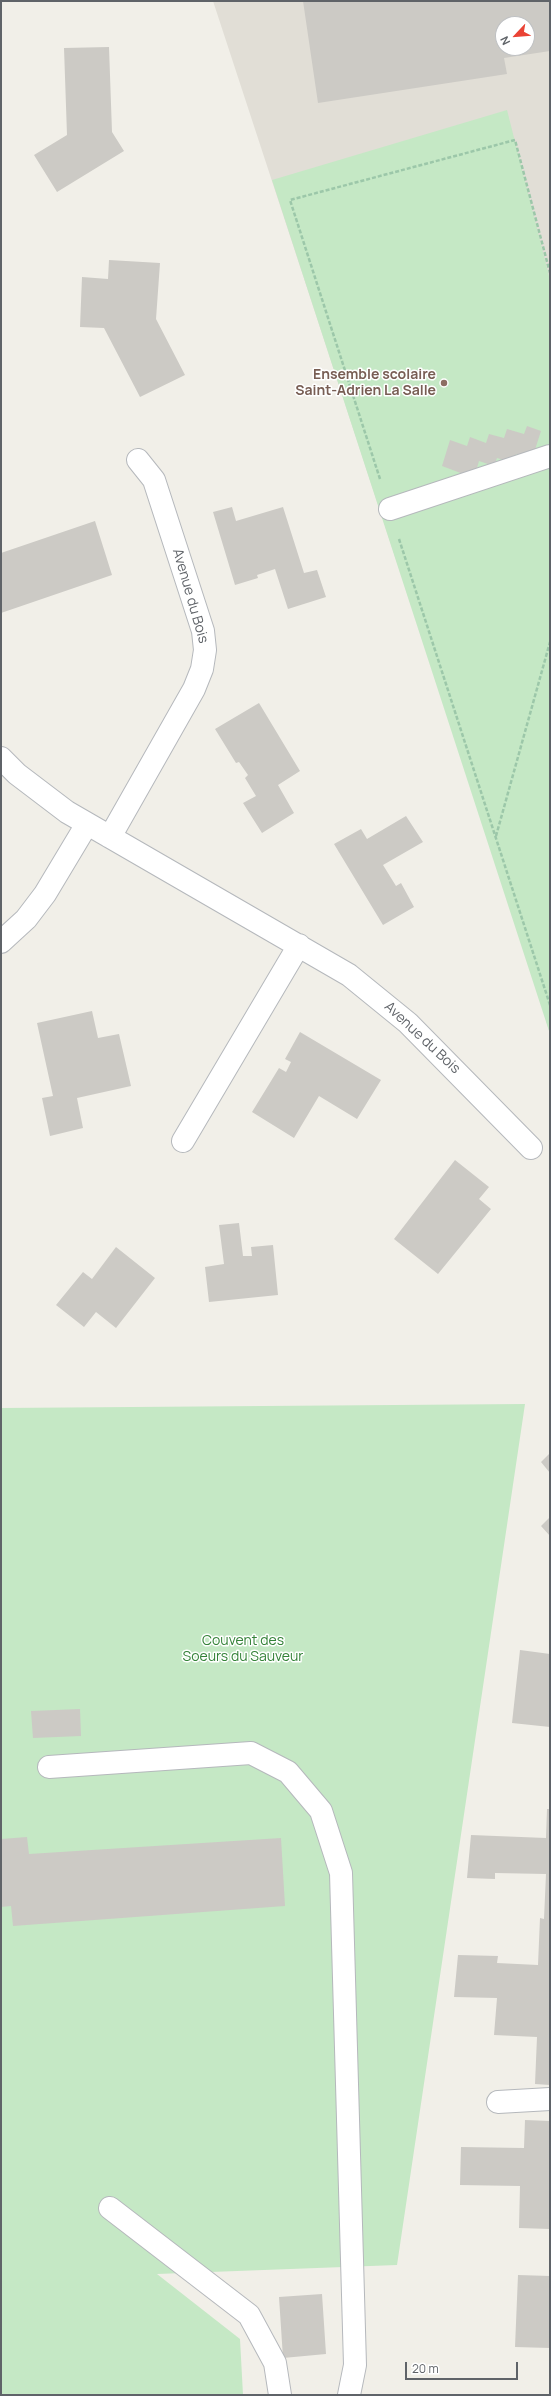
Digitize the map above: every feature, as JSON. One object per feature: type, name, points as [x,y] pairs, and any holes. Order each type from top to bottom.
[{"type":"street","points":[[390,509],[550,456]]},
{"type":"street","name":"Avenue du Bois","points":[[110,837],[194,689],[202,669],[205,650],[202,631],[154,480],[138,460]]},
{"type":"street","name":"Avenue du Bois","points":[[1,758],[44,796],[87,824],[349,975],[408,1023],[530,1148]]},
{"type":"street","points":[[1,942],[26,919],[45,894],[87,824]]},
{"type":"street","points":[[183,1141],[299,945]]},
{"type":"street","points":[[49,1767],[251,1753],[288,1772],[321,1811],[341,1873],[355,2365],[349,2395]]},
{"type":"street","points":[[498,2102],[550,2099]]},
{"type":"street","points":[[110,2208],[249,2315],[275,2363],[280,2395]]},
{"type":"path","points":[[496,836],[550,642]]},
{"type":"shaded area","name":"Ensemble scolaire Saint-Adrien La Salle","points":[[213,1],[550,1],[550,1034],[539,996]]},
{"type":"green space","name":"Ensemble scolaire Saint-Adrien La Salle","points":[[507,110],[550,280],[550,1034],[272,180]]},
{"type":"green space","name":"Couvent des Soeurs du Sauveur","points":[[525,1404],[397,2265],[157,2274],[240,2339],[243,2395],[1,2395],[1,1408]]},
{"type":"building","points":[[303,1],[550,1],[550,51],[535,53],[535,16],[495,16],[495,56],[517,56],[504,58],[507,74],[318,103]]},
{"type":"building","points":[[109,47],[112,132],[124,151],[57,192],[34,155],[67,135],[64,48]]},
{"type":"building","points":[[109,260],[160,263],[156,319],[185,375],[140,397],[104,328],[80,327],[82,277],[108,279]]},
{"type":"building","points":[[527,426],[541,431],[532,459],[516,454],[513,463],[497,458],[494,466],[479,461],[474,478],[442,466],[450,440],[467,446],[470,437],[486,443],[489,434],[504,438],[507,429],[524,434]]},
{"type":"building","points":[[232,507],[236,521],[283,507],[304,573],[317,570],[326,597],[288,609],[275,569],[257,575],[258,578],[235,585],[213,512]]},
{"type":"building","points":[[95,521],[112,575],[1,613],[1,553]]},
{"type":"building","points":[[259,703],[300,771],[278,785],[294,813],[262,833],[243,803],[256,796],[245,778],[248,775],[239,762],[236,763],[215,729]]},
{"type":"building","points":[[406,816],[423,842],[383,865],[396,886],[401,883],[414,907],[383,925],[334,844],[361,829],[367,839]]},
{"type":"building","points":[[92,1011],[98,1038],[119,1034],[131,1086],[77,1098],[83,1128],[50,1136],[42,1098],[53,1096],[37,1023]]},
{"type":"building","points":[[300,1032],[381,1080],[357,1119],[319,1096],[294,1138],[252,1112],[279,1068],[286,1072],[291,1062],[285,1059]]},
{"type":"building","points":[[455,1160],[489,1187],[479,1199],[491,1209],[438,1274],[394,1239]]},
{"type":"building","points":[[239,1223],[243,1256],[252,1256],[251,1247],[273,1245],[278,1295],[209,1302],[205,1267],[224,1264],[219,1225]]},
{"type":"building","points":[[116,1247],[155,1278],[116,1328],[96,1312],[84,1327],[56,1305],[83,1272],[92,1279]]},
{"type":"building","points":[[550,1453],[550,1473],[541,1462]]},
{"type":"building","points":[[550,1517],[550,1536],[541,1526]]},
{"type":"building","points":[[520,1650],[550,1654],[550,1727],[512,1723]]},
{"type":"building","points":[[80,1709],[81,1736],[33,1738],[31,1711]]},
{"type":"building","points":[[547,1809],[550,1809],[550,2085],[535,2084],[537,2037],[494,2035],[497,1998],[454,1997],[458,1955],[498,1956],[497,1963],[538,1965],[540,1918],[544,1919],[546,1874],[495,1873],[495,1879],[467,1878],[471,1835],[546,1838]]},
{"type":"building","points":[[27,1837],[29,1854],[281,1838],[285,1906],[13,1926],[11,1906],[1,1907],[1,1839]]},
{"type":"building","points":[[525,2120],[550,2121],[550,2229],[519,2228],[520,2186],[460,2185],[461,2147],[524,2148]]},
{"type":"building","points":[[518,2275],[550,2276],[550,2348],[515,2347]]},
{"type":"building","points":[[322,2294],[326,2354],[283,2358],[279,2297]]},
{"type":"place","name":"Ensemble scolaire Saint-Adrien La Salle","points":[[444,383]]}]
